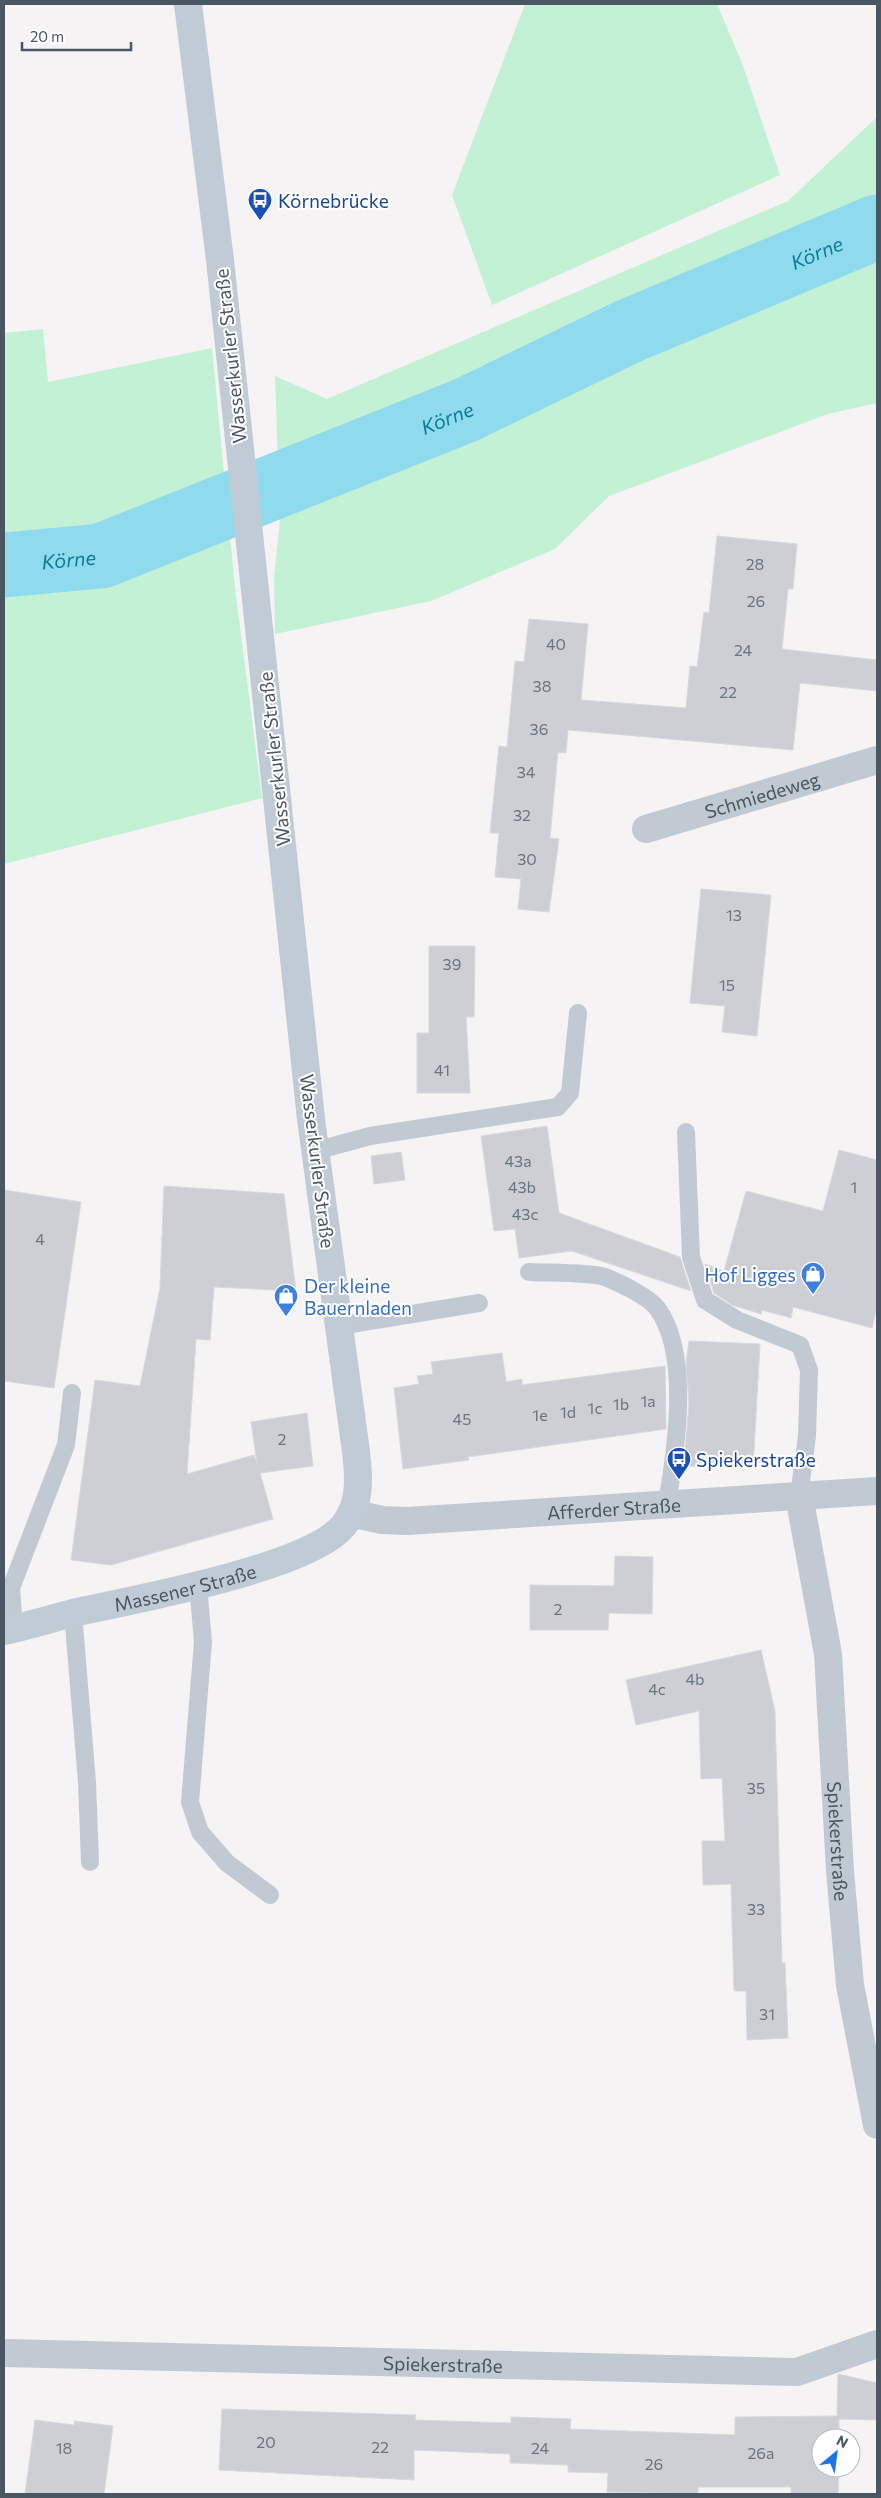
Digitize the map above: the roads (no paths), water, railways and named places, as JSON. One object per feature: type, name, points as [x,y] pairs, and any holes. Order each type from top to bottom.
[{"type":"main road","name":"Wasserkurler Straße","points":[[188,4],[251,542],[315,1151],[359,1478],[357,1497],[352,1513]]},
{"type":"main road","name":"Massener Straße","points":[[9,1630],[73,1613],[198,1585],[290,1558],[332,1538],[352,1513]]},
{"type":"street","name":"Schmiedeweg","points":[[646,829],[877,760]]},
{"type":"street","name":"Afferder Straße","points":[[352,1513],[382,1520],[407,1520],[877,1491]]},
{"type":"street","name":"Spiekerstraße","points":[[799,1496],[828,1654],[840,1872],[850,1985],[877,2125]]},
{"type":"street","name":"Spiekerstraße","points":[[4,2353],[797,2372],[877,2344]]},
{"type":"lane","points":[[315,1151],[370,1136],[558,1107],[570,1093],[578,1013]]},
{"type":"lane","points":[[686,1132],[691,1257],[705,1300],[737,1320],[800,1344],[808,1370],[808,1436],[799,1496]]},
{"type":"lane","points":[[528,1272],[604,1276],[629,1288],[657,1308],[672,1339],[677,1379],[676,1446],[667,1503]]},
{"type":"lane","points":[[339,1326],[479,1303]]},
{"type":"lane","points":[[9,1630],[11,1588],[66,1445],[72,1393]]},
{"type":"lane","points":[[198,1585],[203,1642],[190,1802],[200,1832],[227,1863],[270,1896]]},
{"type":"lane","points":[[73,1613],[87,1782],[90,1862]]},
{"type":"waterway","name":"Körne","points":[[4,565],[101,556],[466,410],[629,331],[877,227]]},
{"type":"place","name":"Körnebrücke","points":[[260,221]]},
{"type":"place","name":"Hof Ligges","points":[[813,1295]]},
{"type":"place","name":"Der kleine Bauernladen","points":[[286,1317]]},
{"type":"place","name":"Spiekerstraße","points":[[679,1480]]}]
